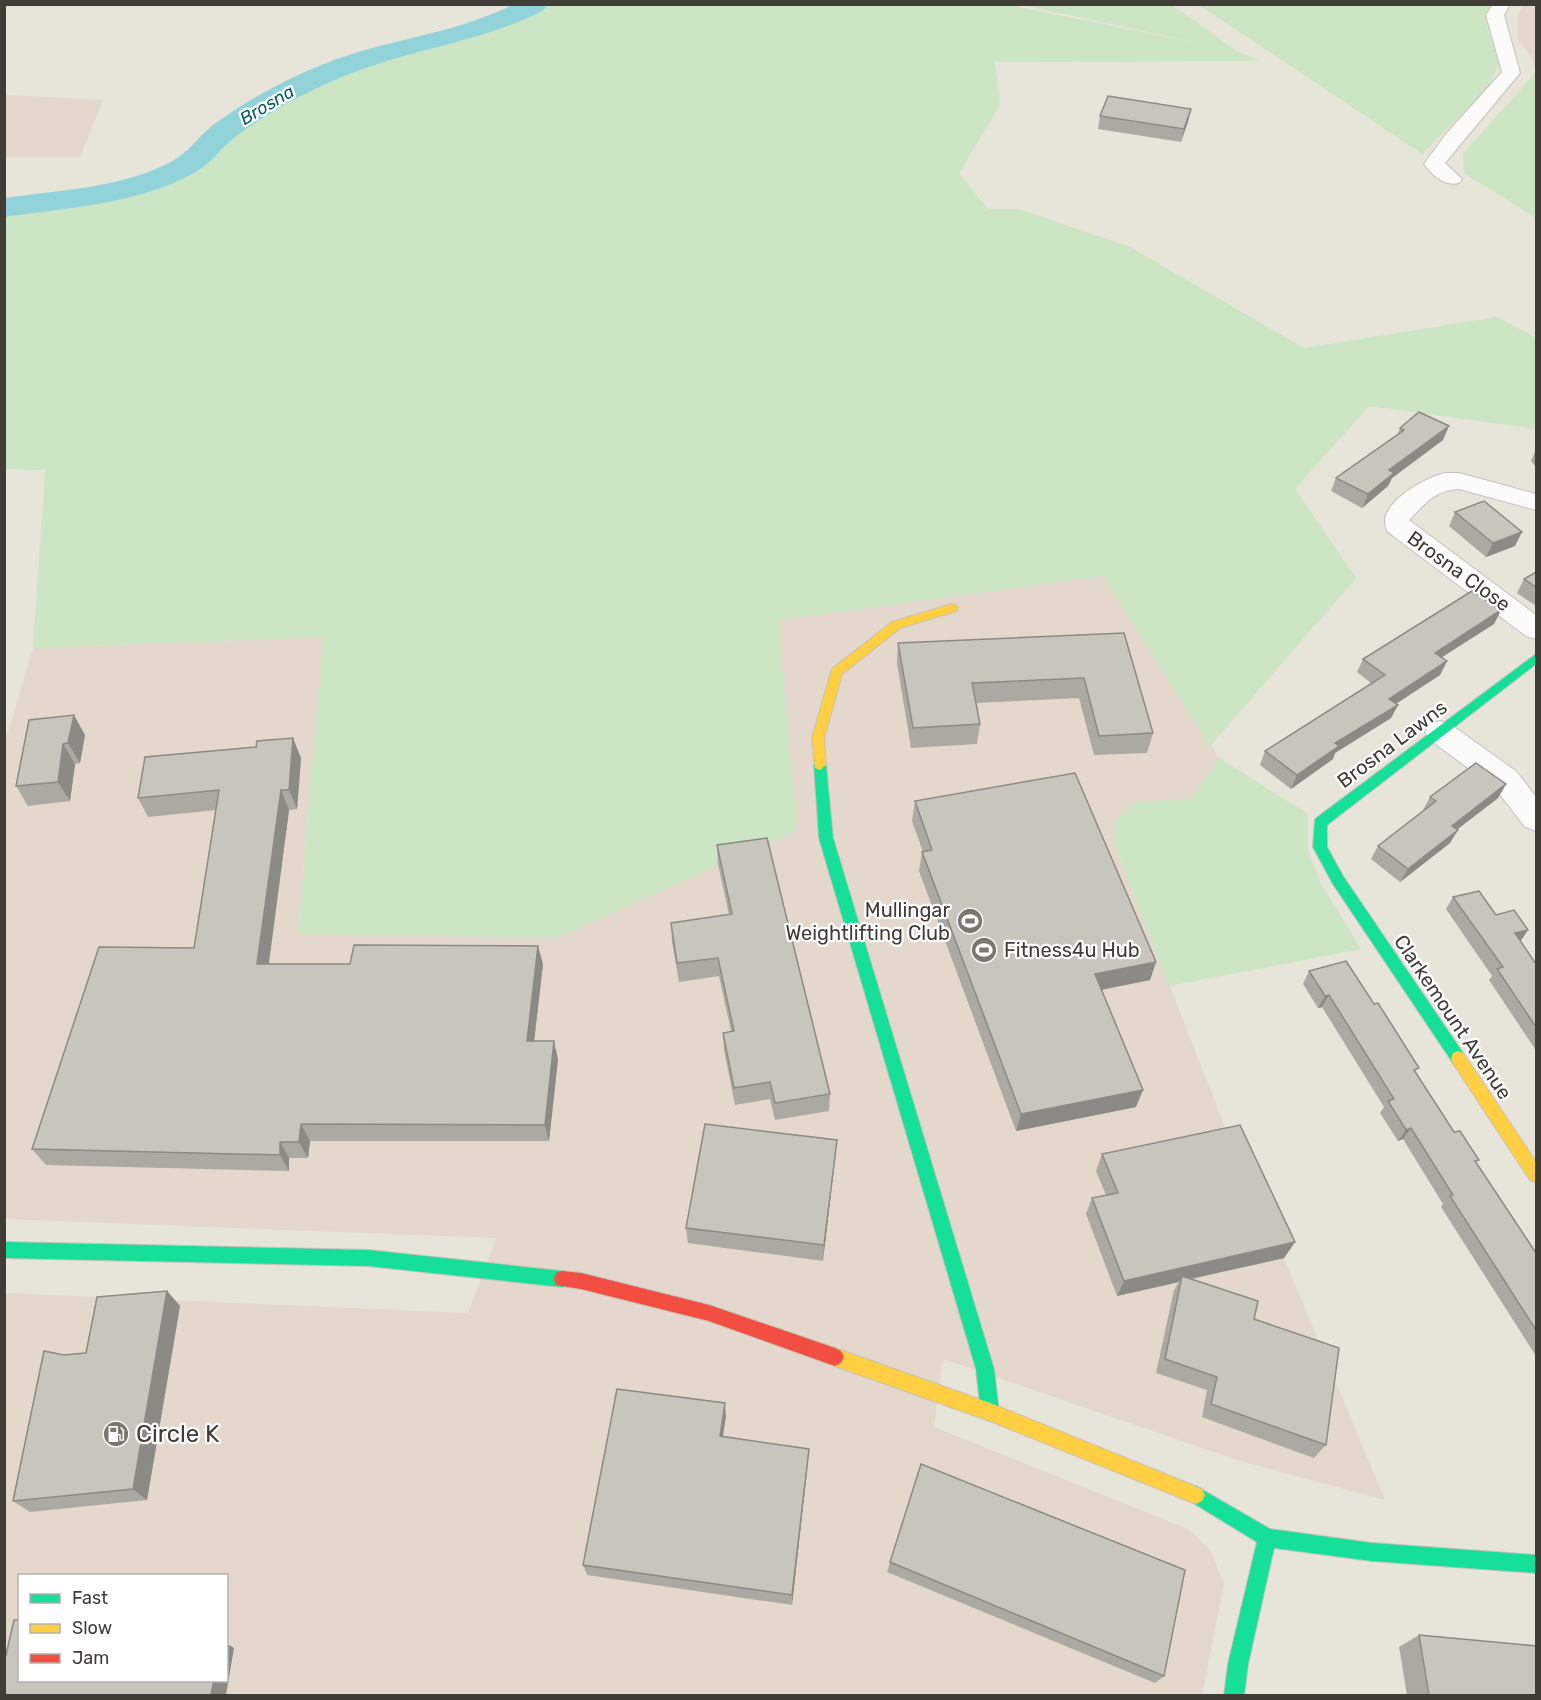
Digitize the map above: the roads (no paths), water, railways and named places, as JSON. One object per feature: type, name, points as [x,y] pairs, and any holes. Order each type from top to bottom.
[{"type":"street","points":[[1452,179],[1434,164],[1453,138],[1511,73],[1511,58],[1500,37],[1495,15],[1502,4]]},
{"type":"street","name":"Brosna Close","points":[[1536,502],[1459,481],[1445,481],[1420,493],[1396,518],[1397,526],[1536,628]]},
{"type":"street","points":[[952,609],[896,625],[836,672],[818,738],[826,838],[985,1369],[990,1412]]},
{"type":"street","name":"Brosna Lawns","points":[[1338,880],[1320,847],[1320,823],[1536,658]]},
{"type":"street","points":[[1440,732],[1506,780],[1536,819]]},
{"type":"street","name":"Clarkemount Avenue","points":[[1338,880],[1536,1175]]},
{"type":"street","points":[[4,1250],[368,1258],[581,1281],[709,1313],[990,1412],[1204,1499],[1267,1538],[1372,1552],[1536,1564]]},
{"type":"street","points":[[1234,1695],[1238,1664],[1267,1538]]},
{"type":"waterway","name":"Brosna","points":[[4,208],[98,194],[167,175],[190,163],[234,123],[266,103],[318,76],[377,55],[492,24],[535,4]]},
{"type":"place","name":"Mullingar Weightlifting Club","points":[[970,921]]},
{"type":"place","name":"Fitness4u Hub","points":[[984,950]]},
{"type":"place","name":"Circle K","points":[[116,1434]]}]
